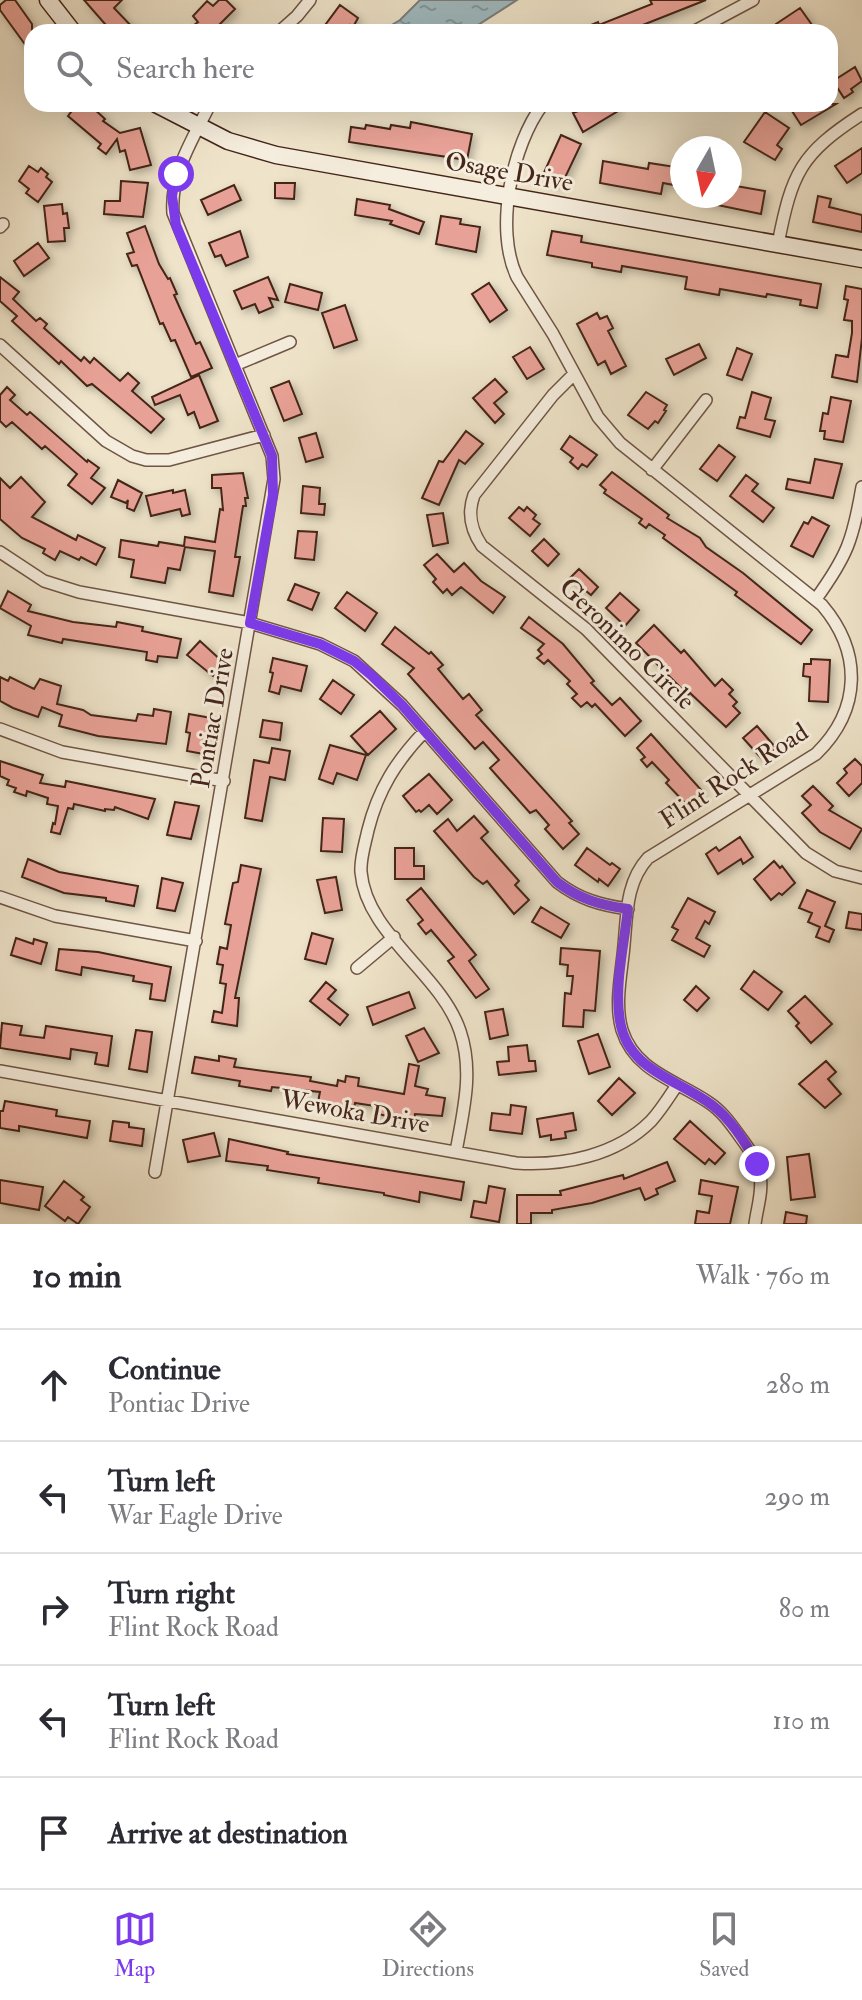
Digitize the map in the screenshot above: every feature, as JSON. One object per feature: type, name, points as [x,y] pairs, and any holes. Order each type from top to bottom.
[{"type":"street","points":[[48,0],[67,24]]},
{"type":"street","points":[[288,24],[310,0]]},
{"type":"street","points":[[708,24],[753,0]]},
{"type":"street","name":"Osage Drive","points":[[171,112],[228,141],[276,155],[862,259]]},
{"type":"street","name":"Pontiac Drive","points":[[155,1172],[274,479],[272,456],[173,213],[176,174],[206,112]]},
{"type":"street","name":"Flint Rock Road","points":[[539,112],[522,142],[510,197],[507,236],[514,270],[604,425],[652,470],[816,599],[843,632],[853,660],[853,685],[847,713],[835,734],[816,754],[648,858],[635,876],[628,909],[619,998],[620,1024],[627,1043],[642,1063],[722,1113],[750,1151],[760,1175],[761,1189],[755,1224]]},
{"type":"street","points":[[778,244],[788,196],[800,167],[818,145],[862,114]]},
{"type":"street","points":[[235,365],[290,342]]},
{"type":"street","points":[[0,345],[106,441],[132,456],[146,460],[169,460],[264,435]]},
{"type":"street","name":"Geronimo Circle","points":[[574,374],[544,406],[474,495],[470,511],[475,537],[482,546],[586,629],[806,853],[835,871],[862,878]]},
{"type":"street","points":[[652,470],[706,400]]},
{"type":"street","points":[[816,599],[846,554],[862,487]]},
{"type":"street","points":[[0,552],[44,581],[79,592],[250,623],[320,644],[354,661],[389,691],[557,882],[598,905],[628,909]]},
{"type":"street","points":[[0,729],[62,752],[224,781]]},
{"type":"street","points":[[425,731],[388,776],[372,816],[361,862],[371,906],[453,1013],[465,1046],[467,1094],[456,1152]]},
{"type":"street","points":[[0,897],[55,916],[196,941]]},
{"type":"street","points":[[357,968],[394,937]]},
{"type":"street","name":"Wewoka Drive","points":[[0,1071],[516,1163],[542,1164],[580,1158],[623,1141],[644,1127],[677,1085]]},
{"type":"water","points":[[420,0],[517,0],[480,24],[393,24]]},
{"type":"building","points":[[6,0],[15,0],[32,24],[24,24],[24,43],[0,10],[0,5]]},
{"type":"building","points":[[84,0],[122,0],[114,8],[129,24],[105,24]]},
{"type":"building","points":[[219,0],[226,0],[235,9],[220,24],[195,24],[198,22],[193,16],[207,1],[213,6]]},
{"type":"building","points":[[650,0],[706,0],[645,24],[602,24],[652,4]]},
{"type":"building","points":[[340,5],[358,18],[355,24],[326,24]]},
{"type":"building","points":[[800,8],[811,24],[776,24]]},
{"type":"building","points":[[855,67],[862,81],[844,98],[838,89],[838,78]]},
{"type":"building","points":[[71,112],[97,112],[105,119],[103,121],[120,133],[140,128],[151,165],[130,170],[125,150],[120,152],[117,139],[106,154],[98,148],[101,144],[68,116]]},
{"type":"building","points":[[576,112],[616,112],[583,132],[573,113]]},
{"type":"building","points":[[765,112],[789,128],[777,145],[782,149],[775,160],[744,142]]},
{"type":"building","points":[[793,112],[823,112],[801,125]]},
{"type":"building","points":[[411,122],[472,134],[467,160],[349,142],[351,127],[365,129],[366,125],[390,129],[391,125],[410,128]]},
{"type":"building","points":[[561,135],[581,144],[561,186],[542,177]]},
{"type":"building","points":[[862,148],[862,173],[847,183],[835,166]]},
{"type":"building","points":[[603,161],[648,169],[649,163],[670,166],[670,184],[663,183],[661,194],[600,183]]},
{"type":"building","points":[[29,166],[38,172],[41,168],[52,182],[38,202],[26,193],[29,189],[19,181]]},
{"type":"building","points":[[121,181],[148,183],[143,217],[104,214],[105,201],[120,201]]},
{"type":"building","points":[[275,183],[295,183],[294,199],[275,198]]},
{"type":"building","points":[[234,185],[241,200],[208,215],[201,200]]},
{"type":"building","points":[[742,187],[765,191],[761,214],[732,208],[742,208]]},
{"type":"building","points":[[818,196],[831,199],[829,207],[862,215],[862,232],[813,222]]},
{"type":"building","points":[[357,199],[390,205],[389,209],[424,222],[419,234],[390,224],[392,221],[355,215]]},
{"type":"building","points":[[62,204],[69,228],[64,228],[65,241],[48,242],[44,206]]},
{"type":"building","points":[[441,216],[461,219],[460,224],[480,227],[476,252],[436,244]]},
{"type":"building","points":[[145,226],[196,344],[200,342],[212,368],[191,377],[175,340],[171,341],[163,323],[160,324],[137,265],[132,266],[127,254],[134,252],[127,233]]},
{"type":"building","points":[[240,231],[248,257],[226,266],[221,255],[215,257],[209,243]]},
{"type":"building","points":[[552,231],[582,236],[581,242],[821,284],[817,308],[800,305],[801,300],[767,294],[766,297],[720,289],[719,295],[685,289],[687,277],[622,266],[621,272],[547,255]]},
{"type":"building","points":[[38,243],[49,258],[24,276],[14,261]]},
{"type":"building","points":[[0,277],[19,292],[13,299],[36,321],[40,318],[47,324],[44,328],[81,361],[84,357],[90,363],[94,358],[120,381],[128,373],[139,383],[132,391],[164,419],[151,433],[92,384],[87,386],[61,361],[59,364],[12,321],[17,316],[0,301]]},
{"type":"building","points":[[268,277],[278,300],[269,298],[273,307],[259,313],[255,304],[242,309],[234,291]]},
{"type":"building","points":[[489,283],[507,310],[490,322],[472,294]]},
{"type":"building","points":[[290,284],[322,293],[318,310],[285,302]]},
{"type":"building","points":[[846,286],[862,289],[862,338],[857,382],[832,377],[836,355],[848,357],[852,333],[852,321],[844,320],[848,300],[844,299]]},
{"type":"building","points":[[345,305],[357,340],[334,348],[322,313]]},
{"type":"building","points":[[597,313],[600,319],[607,316],[613,328],[608,331],[626,366],[611,374],[605,361],[598,365],[577,324]]},
{"type":"building","points":[[699,344],[706,358],[674,375],[666,359]]},
{"type":"building","points":[[530,347],[544,369],[527,379],[513,357]]},
{"type":"building","points":[[737,348],[752,354],[742,380],[727,375]]},
{"type":"building","points":[[199,375],[218,421],[200,428],[194,412],[188,415],[180,395],[155,405],[152,397]]},
{"type":"building","points":[[495,379],[507,392],[494,403],[504,414],[495,423],[473,398]]},
{"type":"building","points":[[289,381],[302,414],[284,421],[271,388]]},
{"type":"building","points":[[7,387],[15,395],[10,400],[27,415],[30,412],[87,462],[99,468],[91,478],[105,488],[92,504],[68,485],[77,474],[12,422],[6,427],[0,421],[0,395]]},
{"type":"building","points":[[646,392],[667,405],[658,423],[655,421],[648,429],[628,415]]},
{"type":"building","points":[[752,392],[771,398],[765,419],[775,421],[770,437],[737,428],[740,417],[745,418]]},
{"type":"building","points":[[831,397],[851,401],[843,442],[824,439],[825,431],[820,431],[823,413],[828,414]]},
{"type":"building","points":[[466,431],[483,444],[465,464],[459,460],[439,505],[422,498],[439,461],[443,462]]},
{"type":"building","points":[[316,433],[323,457],[306,462],[299,438]]},
{"type":"building","points":[[570,436],[597,455],[587,467],[582,464],[578,469],[570,462],[573,458],[561,449]]},
{"type":"building","points":[[719,445],[735,457],[717,481],[700,469]]},
{"type":"building","points":[[815,459],[842,464],[833,498],[786,489],[788,479],[810,483]]},
{"type":"building","points":[[612,472],[669,515],[667,518],[700,538],[706,547],[812,630],[801,644],[663,538],[665,535],[649,524],[646,528],[639,523],[642,519],[604,493],[606,490],[600,485]]},
{"type":"building","points":[[243,473],[248,498],[245,498],[246,506],[243,506],[235,557],[240,557],[233,596],[209,592],[215,551],[185,547],[180,570],[168,568],[165,583],[131,577],[134,560],[119,557],[121,540],[158,546],[159,542],[184,546],[185,537],[215,542],[220,509],[223,510],[221,488],[212,488],[212,475]]},
{"type":"building","points":[[746,475],[758,484],[752,491],[774,508],[763,522],[730,496]]},
{"type":"building","points":[[21,477],[45,502],[32,517],[76,540],[78,535],[105,548],[96,565],[60,551],[55,560],[43,553],[45,549],[22,538],[0,519],[0,478],[10,488]]},
{"type":"building","points":[[118,480],[142,493],[134,511],[127,508],[128,500],[126,503],[111,497]]},
{"type":"building","points":[[303,486],[320,488],[319,504],[325,504],[324,515],[301,513]]},
{"type":"building","points":[[173,490],[173,493],[185,490],[190,514],[182,516],[180,509],[151,516],[146,496]]},
{"type":"building","points":[[519,507],[524,511],[527,507],[536,515],[533,519],[540,524],[530,536],[509,518]]},
{"type":"building","points":[[443,513],[448,543],[433,546],[427,515]]},
{"type":"building","points":[[812,517],[829,526],[813,557],[791,546],[804,522],[808,524]]},
{"type":"building","points":[[298,531],[317,532],[314,560],[295,558]]},
{"type":"building","points":[[544,539],[559,554],[548,566],[532,551]]},
{"type":"building","points":[[437,554],[454,572],[464,563],[481,581],[505,597],[493,613],[461,587],[452,595],[447,589],[443,593],[424,565]]},
{"type":"building","points":[[579,569],[598,587],[591,595],[570,578]]},
{"type":"building","points":[[295,584],[319,593],[312,610],[288,600]]},
{"type":"building","points":[[8,591],[31,605],[28,611],[73,622],[116,627],[117,622],[181,639],[177,658],[158,656],[157,662],[146,660],[147,652],[63,639],[62,643],[28,635],[31,626],[0,608]]},
{"type":"building","points":[[347,592],[377,613],[365,631],[335,608]]},
{"type":"building","points":[[620,593],[639,610],[625,626],[606,608]]},
{"type":"building","points":[[529,617],[563,644],[594,681],[591,683],[612,705],[620,698],[641,721],[625,736],[595,704],[592,707],[587,702],[581,707],[572,698],[577,694],[567,684],[570,681],[548,660],[544,664],[537,658],[542,654],[538,650],[544,644],[521,628]]},
{"type":"building","points":[[654,625],[681,653],[684,650],[715,686],[722,679],[733,690],[729,694],[737,702],[733,706],[740,713],[726,727],[690,693],[688,695],[636,643]]},
{"type":"building","points":[[395,627],[429,654],[431,652],[443,665],[438,669],[463,699],[469,694],[482,710],[476,715],[572,821],[569,823],[579,834],[563,849],[545,829],[549,825],[536,810],[530,813],[490,768],[499,760],[483,742],[475,749],[408,674],[414,668],[382,644]]},
{"type":"building","points":[[200,641],[225,664],[213,676],[187,655]]},
{"type":"building","points":[[273,658],[307,666],[301,691],[281,686],[279,694],[269,691]]},
{"type":"building","points":[[811,659],[830,660],[828,702],[809,701],[810,677],[803,676],[804,664],[811,664]]},
{"type":"building","points":[[0,677],[8,681],[10,677],[34,689],[40,679],[61,686],[57,704],[91,715],[136,721],[138,714],[153,716],[154,709],[171,712],[166,744],[98,736],[59,726],[62,715],[42,707],[38,717],[13,708],[0,701]]},
{"type":"building","points":[[333,680],[354,695],[341,714],[320,699]]},
{"type":"building","points":[[380,711],[396,729],[368,755],[351,736]]},
{"type":"building","points":[[189,714],[217,719],[214,736],[207,735],[204,754],[187,751]]},
{"type":"building","points":[[263,720],[282,723],[280,740],[260,737]]},
{"type":"building","points":[[757,726],[776,748],[763,760],[743,738]]},
{"type":"building","points":[[651,734],[702,791],[687,805],[652,762],[647,767],[641,760],[645,757],[637,748]]},
{"type":"building","points":[[330,745],[366,755],[357,780],[337,773],[333,784],[319,779]]},
{"type":"building","points":[[272,748],[290,751],[285,780],[270,777],[262,821],[245,818],[254,760],[269,763]]},
{"type":"building","points":[[855,759],[862,766],[862,783],[849,796],[837,783],[847,773],[844,769]]},
{"type":"building","points":[[0,761],[43,775],[40,783],[65,787],[66,781],[155,799],[148,819],[115,807],[114,810],[105,811],[74,804],[73,809],[68,808],[60,834],[51,832],[58,806],[47,804],[48,798],[27,791],[26,796],[14,792],[16,788],[7,785],[9,780],[0,776]]},
{"type":"building","points":[[429,774],[452,800],[437,814],[429,805],[416,812],[403,796]]},
{"type":"building","points":[[813,786],[833,806],[829,810],[862,829],[850,849],[820,832],[802,813],[811,805],[802,796]]},
{"type":"building","points":[[175,802],[199,806],[191,839],[167,835]]},
{"type":"building","points":[[474,816],[488,832],[481,838],[519,881],[515,885],[529,900],[514,914],[487,881],[483,884],[474,877],[434,831],[448,819],[457,831]]},
{"type":"building","points":[[323,818],[344,819],[342,852],[321,851]]},
{"type":"building","points":[[740,837],[753,857],[743,864],[741,859],[718,874],[706,854],[716,847],[719,851]]},
{"type":"building","points":[[395,848],[414,848],[414,866],[424,866],[424,879],[395,879]]},
{"type":"building","points":[[587,848],[620,869],[608,886],[575,865]]},
{"type":"building","points":[[28,859],[59,872],[138,886],[134,906],[106,901],[106,898],[64,893],[22,877]]},
{"type":"building","points":[[774,861],[795,883],[771,900],[754,879]]},
{"type":"building","points":[[241,865],[261,869],[235,998],[239,998],[237,1026],[212,1022],[214,1011],[222,1013],[226,984],[220,983],[223,965],[217,964],[220,947],[227,949],[231,925],[225,924],[233,883],[238,882]]},
{"type":"building","points":[[336,877],[342,910],[325,913],[317,880]]},
{"type":"building","points":[[162,878],[183,883],[175,911],[157,908]]},
{"type":"building","points":[[421,888],[476,955],[469,961],[489,989],[476,998],[448,961],[454,957],[431,930],[426,934],[418,924],[423,920],[407,900]]},
{"type":"building","points":[[807,890],[835,902],[825,926],[834,930],[829,942],[816,937],[820,927],[808,922],[812,913],[799,908]]},
{"type":"building","points":[[688,898],[715,912],[709,924],[705,921],[696,938],[710,946],[704,957],[672,940],[678,930],[672,927]]},
{"type":"building","points":[[541,907],[569,924],[561,938],[532,922]]},
{"type":"building","points":[[849,912],[862,914],[862,930],[846,928]]},
{"type":"building","points":[[312,933],[333,939],[326,964],[305,959]]},
{"type":"building","points":[[16,938],[33,944],[34,939],[47,943],[41,964],[11,955]]},
{"type":"building","points":[[561,948],[600,951],[595,1011],[584,1010],[583,1027],[563,1026],[565,993],[571,994],[573,976],[567,976],[568,965],[560,964]]},
{"type":"building","points":[[59,949],[98,952],[171,967],[165,1001],[150,999],[152,984],[133,981],[134,976],[82,967],[81,975],[56,970]]},
{"type":"building","points":[[754,971],[782,992],[768,1010],[741,989]]},
{"type":"building","points":[[326,982],[336,990],[328,999],[348,1015],[340,1025],[310,1001]]},
{"type":"building","points":[[696,986],[709,998],[697,1011],[684,1000]]},
{"type":"building","points":[[409,992],[415,1008],[373,1025],[367,1007]]},
{"type":"building","points":[[805,996],[832,1024],[811,1043],[788,1011]]},
{"type":"building","points":[[503,1009],[508,1035],[490,1039],[485,1012]]},
{"type":"building","points":[[2,1023],[22,1026],[20,1035],[44,1038],[46,1026],[112,1036],[108,1066],[95,1064],[97,1053],[71,1049],[70,1059],[0,1048]]},
{"type":"building","points":[[424,1028],[439,1053],[418,1062],[406,1036]]},
{"type":"building","points":[[136,1030],[152,1032],[147,1072],[129,1069]]},
{"type":"building","points":[[598,1034],[610,1067],[589,1074],[578,1041]]},
{"type":"building","points":[[527,1045],[529,1061],[535,1061],[536,1071],[499,1075],[497,1062],[509,1061],[508,1047]]},
{"type":"building","points":[[219,1056],[236,1059],[234,1067],[311,1077],[310,1081],[337,1086],[338,1080],[345,1082],[346,1076],[359,1078],[358,1086],[404,1094],[409,1064],[419,1066],[415,1086],[428,1089],[426,1095],[445,1098],[442,1116],[415,1114],[414,1121],[400,1119],[374,1113],[375,1106],[355,1103],[354,1109],[318,1102],[320,1092],[272,1087],[271,1091],[239,1086],[240,1081],[192,1073],[195,1057],[219,1061]]},
{"type":"building","points":[[826,1061],[836,1072],[828,1079],[841,1094],[825,1108],[799,1084]]},
{"type":"building","points":[[619,1078],[635,1093],[612,1115],[598,1101]]},
{"type":"building","points":[[5,1101],[57,1110],[56,1116],[90,1121],[87,1138],[19,1126],[19,1131],[0,1128],[0,1111],[3,1111]]},
{"type":"building","points":[[511,1105],[526,1107],[522,1134],[490,1130],[492,1113],[510,1115]]},
{"type":"building","points":[[573,1113],[576,1130],[565,1132],[566,1138],[551,1140],[551,1135],[540,1137],[537,1119]]},
{"type":"building","points":[[113,1121],[144,1129],[142,1146],[110,1141]]},
{"type":"building","points":[[690,1121],[725,1153],[715,1164],[709,1159],[705,1164],[674,1139]]},
{"type":"building","points":[[214,1133],[220,1156],[188,1162],[183,1140]]},
{"type":"building","points":[[229,1139],[287,1154],[464,1182],[461,1200],[420,1192],[419,1202],[318,1183],[319,1178],[267,1170],[268,1166],[226,1161]]},
{"type":"building","points":[[809,1154],[815,1197],[791,1200],[787,1157]]},
{"type":"building","points":[[667,1162],[675,1181],[656,1189],[658,1194],[645,1200],[640,1188],[592,1203],[552,1210],[552,1213],[531,1213],[531,1224],[517,1224],[517,1195],[561,1195],[560,1191],[623,1175],[624,1179]]},
{"type":"building","points":[[0,1180],[43,1187],[39,1210],[0,1203]]},
{"type":"building","points":[[701,1180],[738,1187],[730,1224],[695,1224],[697,1211],[709,1213],[712,1196],[699,1194]]},
{"type":"building","points":[[64,1181],[84,1197],[81,1200],[90,1207],[78,1224],[68,1217],[65,1221],[45,1206]]},
{"type":"building","points":[[489,1186],[505,1189],[499,1222],[471,1217],[474,1201],[486,1203]]},
{"type":"building","points":[[786,1212],[807,1216],[806,1224],[784,1224]]},
{"type":"route","points":[[176,174],[172,196],[176,225],[272,456],[273,495],[250,623],[320,644],[354,661],[402,705],[557,882],[598,905],[628,909],[619,998],[620,1024],[627,1043],[642,1063],[656,1074],[722,1113],[757,1164]]}]
